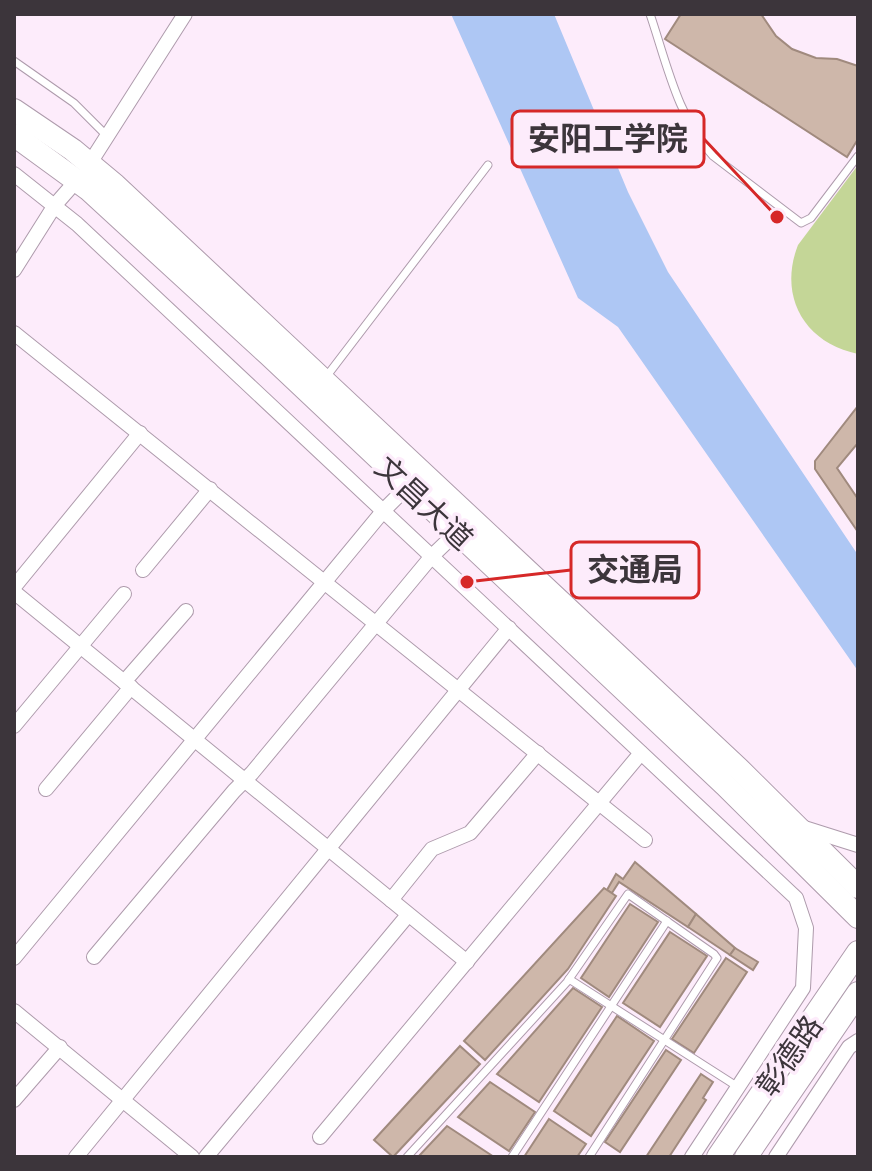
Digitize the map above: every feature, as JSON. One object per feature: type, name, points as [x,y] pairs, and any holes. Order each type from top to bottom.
[{"type":"main road","name":"文昌大道","points":[[14,110],[324,378],[858,887]]},
{"type":"main road","name":"文昌大道","points":[[14,135],[83,172],[408,486],[725,785],[858,917]]},
{"type":"main road","name":"彰德路","points":[[718,1157],[858,952]]},
{"type":"main road","name":"彰德路","points":[[746,1157],[858,993]]},
{"type":"street","points":[[14,270],[55,205],[83,172],[185,14]]},
{"type":"street","points":[[14,174],[55,205],[796,898],[802,911],[806,942],[803,988],[692,1157]]},
{"type":"street","points":[[14,333],[645,840]]},
{"type":"street","points":[[140,433],[14,590],[467,962]]},
{"type":"street","points":[[14,958],[384,510],[408,486]]},
{"type":"street","points":[[143,570],[210,489]]},
{"type":"street","points":[[94,957],[432,556],[457,532]]},
{"type":"street","points":[[14,726],[124,594]]},
{"type":"street","points":[[46,789],[186,611]]},
{"type":"street","points":[[76,1157],[509,628]]},
{"type":"street","points":[[391,900],[432,849],[470,833],[538,753]]},
{"type":"street","points":[[320,1137],[641,753]]},
{"type":"street","points":[[795,825],[858,845]]},
{"type":"street","points":[[206,1157],[408,915]]},
{"type":"street","points":[[14,1011],[192,1157]]},
{"type":"street","points":[[776,1157],[849,1047],[858,1041]]},
{"type":"street","points":[[14,1100],[60,1047]]},
{"type":"lane","points":[[650,14],[674,84],[702,144],[713,156],[801,223],[811,218],[858,156]]},
{"type":"lane","points":[[14,61],[74,103],[107,136]]},
{"type":"lane","points":[[324,378],[488,165]]},
{"type":"lane","points":[[407,1157],[569,979],[628,894],[717,958],[589,1157]]},
{"type":"lane","points":[[512,1157],[667,921]]},
{"type":"lane","points":[[569,979],[738,1087]]},
{"type":"green space","points":[[858,165],[858,354],[823,340],[810,328],[800,314],[791,282],[798,245]]},
{"type":"water","points":[[451,14],[554,14],[628,192],[668,272],[858,555],[858,671],[618,327],[578,298]]},
{"type":"building","points":[[681,14],[761,14],[776,36],[792,49],[816,58],[837,59],[858,66],[858,139],[847,157],[665,39]]},
{"type":"building","points":[[858,406],[858,443],[837,468],[858,499],[858,532],[815,469],[815,461]]},
{"type":"building","points":[[635,862],[696,914],[688,927],[619,882],[612,893],[607,890],[616,874],[623,879]]},
{"type":"building","points":[[604,888],[616,896],[568,969],[485,1060],[464,1041]]},
{"type":"building","points":[[630,904],[658,922],[609,997],[581,978]]},
{"type":"building","points":[[696,914],[735,948],[730,955],[688,927]]},
{"type":"building","points":[[670,932],[707,956],[660,1027],[623,1003]]},
{"type":"building","points":[[735,948],[758,962],[753,970],[730,955]]},
{"type":"building","points":[[726,958],[747,972],[694,1053],[672,1039]]},
{"type":"building","points":[[573,988],[602,1007],[539,1102],[497,1074]]},
{"type":"building","points":[[617,1016],[654,1041],[591,1136],[554,1111]]},
{"type":"building","points":[[460,1046],[480,1064],[393,1157],[374,1140]]},
{"type":"building","points":[[666,1050],[681,1060],[620,1152],[605,1142]]},
{"type":"building","points":[[701,1074],[713,1082],[703,1098],[706,1100],[669,1157],[646,1157]]},
{"type":"building","points":[[490,1082],[535,1112],[509,1151],[458,1117]]},
{"type":"building","points":[[549,1119],[586,1144],[577,1157],[524,1157]]},
{"type":"building","points":[[447,1126],[494,1157],[418,1157]]},
{"type":"place","name":"安阳工学院","points":[[777,217]]},
{"type":"place","name":"交通局","points":[[467,582]]}]
